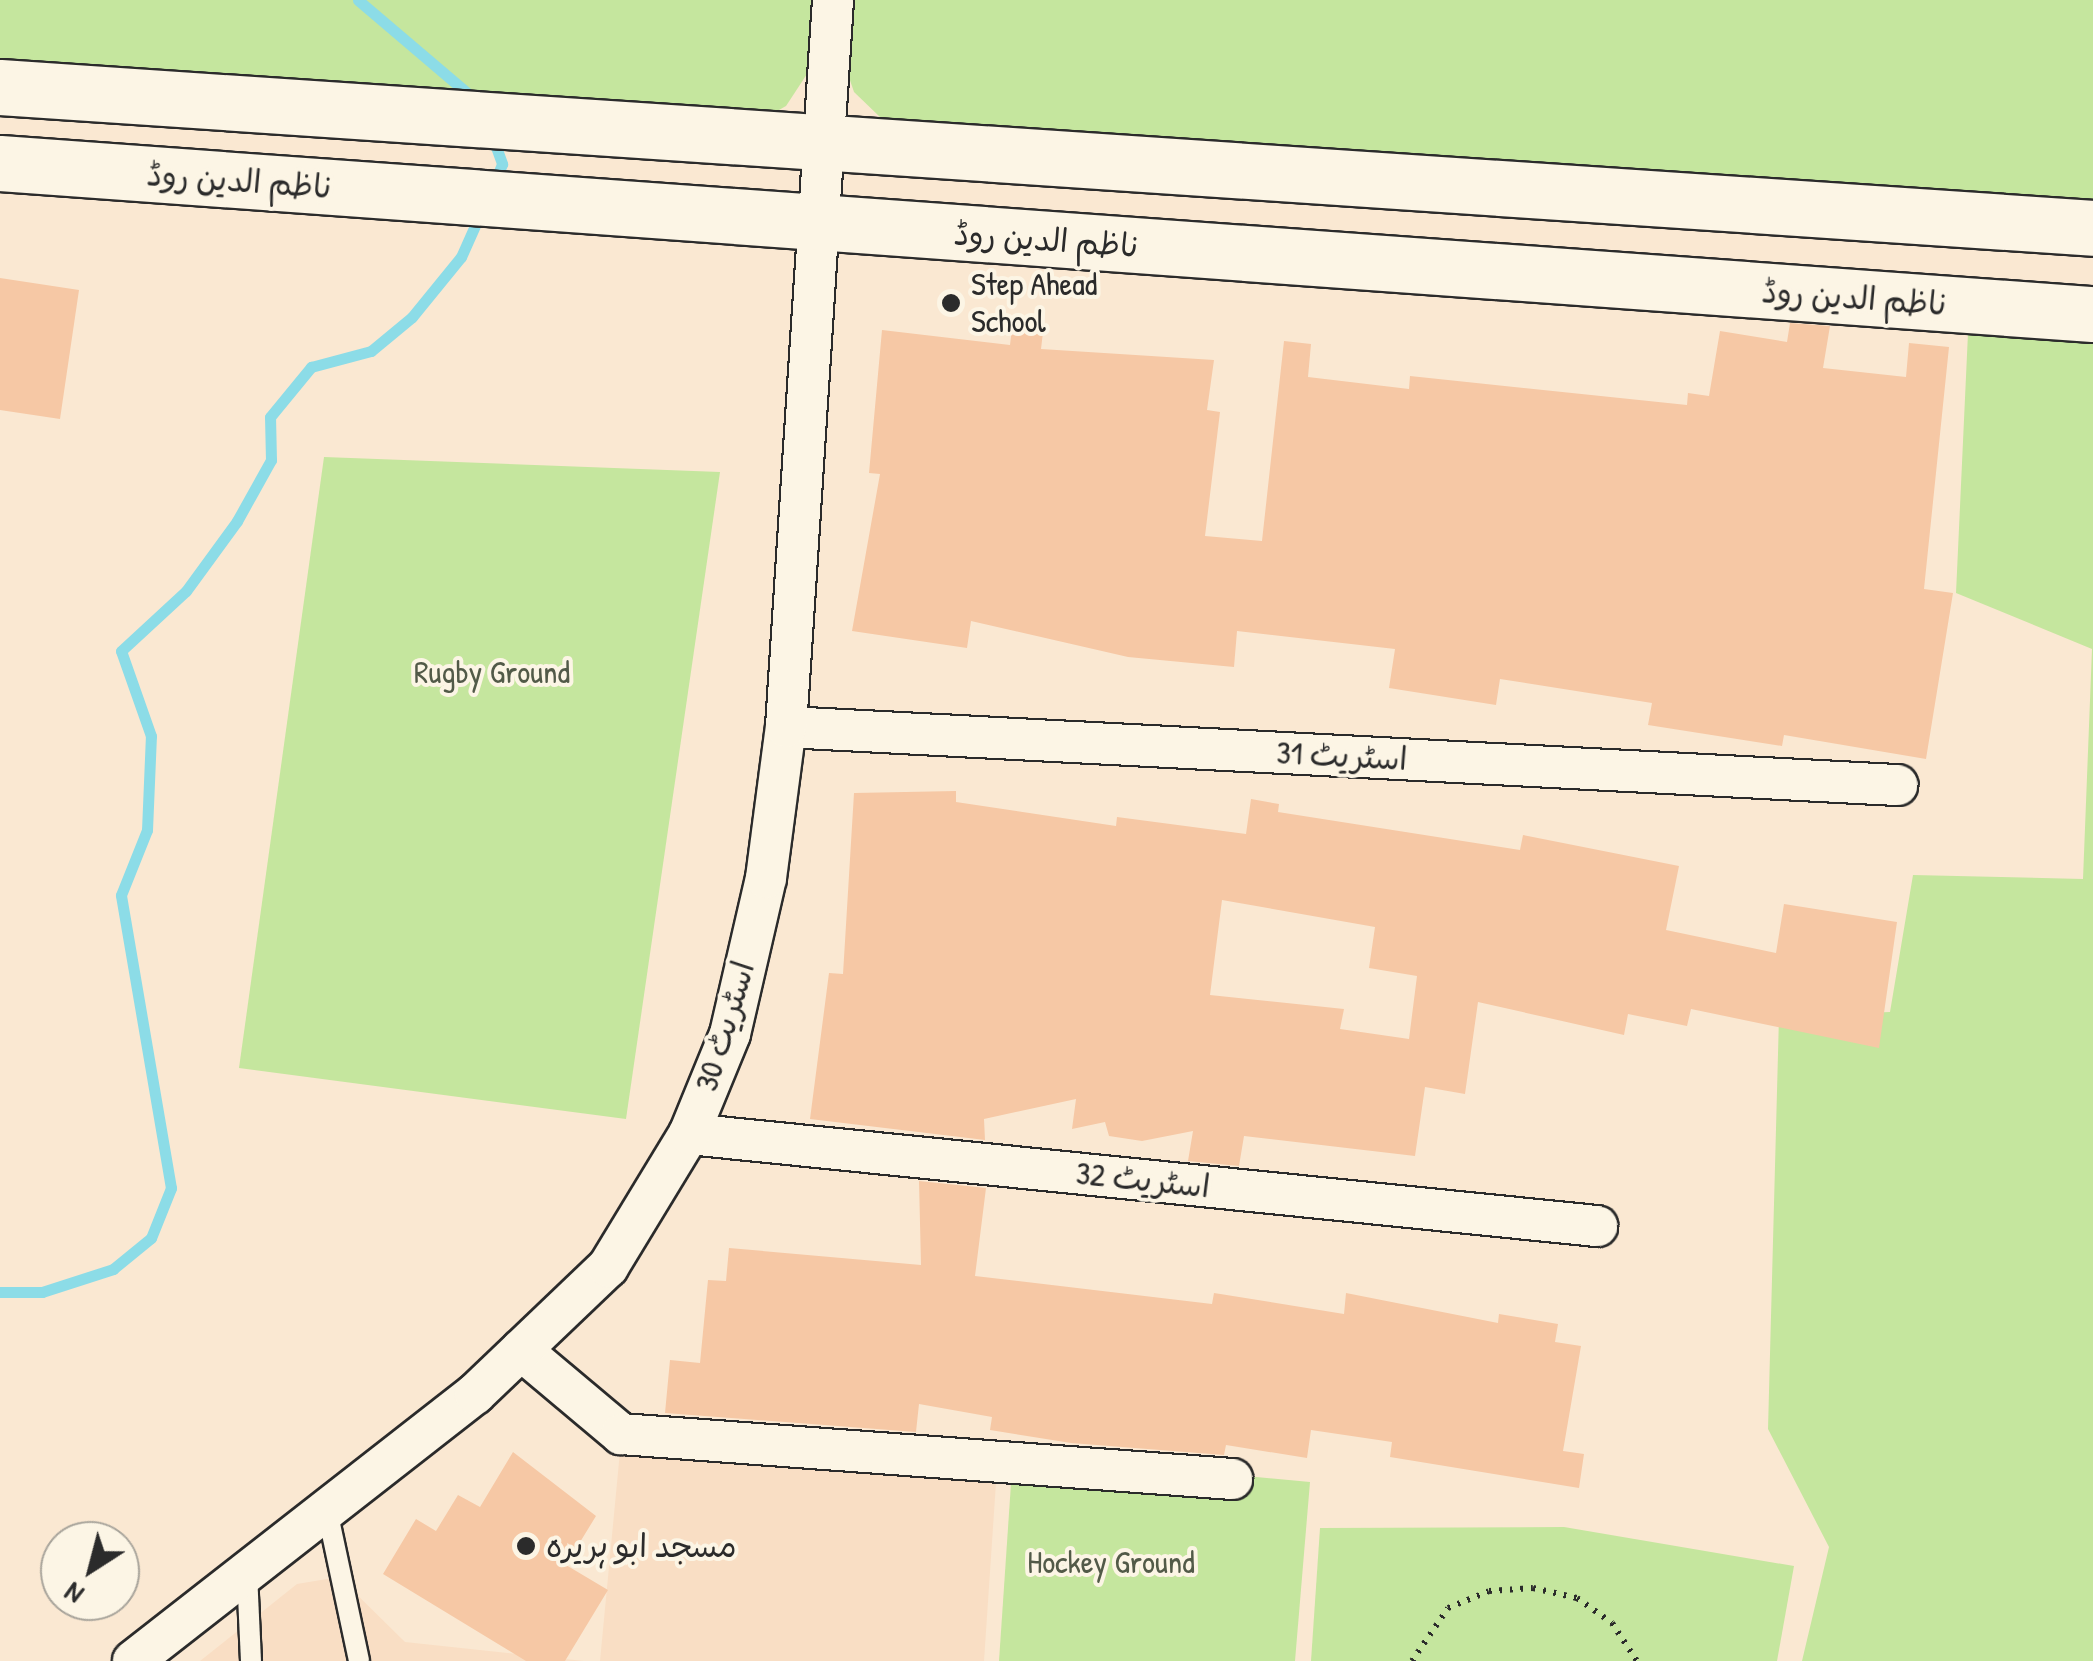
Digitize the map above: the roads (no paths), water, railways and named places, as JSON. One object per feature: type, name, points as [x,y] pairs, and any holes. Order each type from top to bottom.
[{"type":"main road","points":[[0,87],[353,108],[673,136],[2093,228]]},
{"type":"main road","name":"ناظم الدین روڈ","points":[[0,163],[338,188],[665,206],[822,223],[2093,314]]},
{"type":"street","name":"اسٹریٹ 30","points":[[132,1661],[327,1510],[520,1350],[608,1267],[688,1134],[730,1034],[766,878],[786,727],[828,146],[832,0]]},
{"type":"street","name":"اسٹریٹ 31","points":[[786,727],[1898,784]]},
{"type":"street","name":"اسٹریٹ 32","points":[[688,1134],[1597,1226]]},
{"type":"street","points":[[520,1350],[621,1434],[1232,1479]]},
{"type":"lane","points":[[327,1510],[359,1661]]},
{"type":"lane","points":[[247,1573],[251,1661]]},
{"type":"waterway","points":[[358,0],[478,102]]},
{"type":"waterway","points":[[491,133],[502,164],[493,186]]},
{"type":"waterway","points":[[0,1292],[42,1292],[113,1269],[151,1238],[171,1188],[121,895],[147,830],[151,736],[121,651],[186,591],[237,521],[271,460],[270,417],[311,367],[371,351],[412,317],[461,257],[481,212]]},
{"type":"place","name":"Step Ahead School","points":[[951,303]]},
{"type":"place","name":"مسجد ابو ہریرہ","points":[[526,1546]]},
{"type":"park label","name":"Rugby Ground","points":[[492,672]]},
{"type":"park label","name":"Hockey Ground","points":[[1111,1562]]}]
